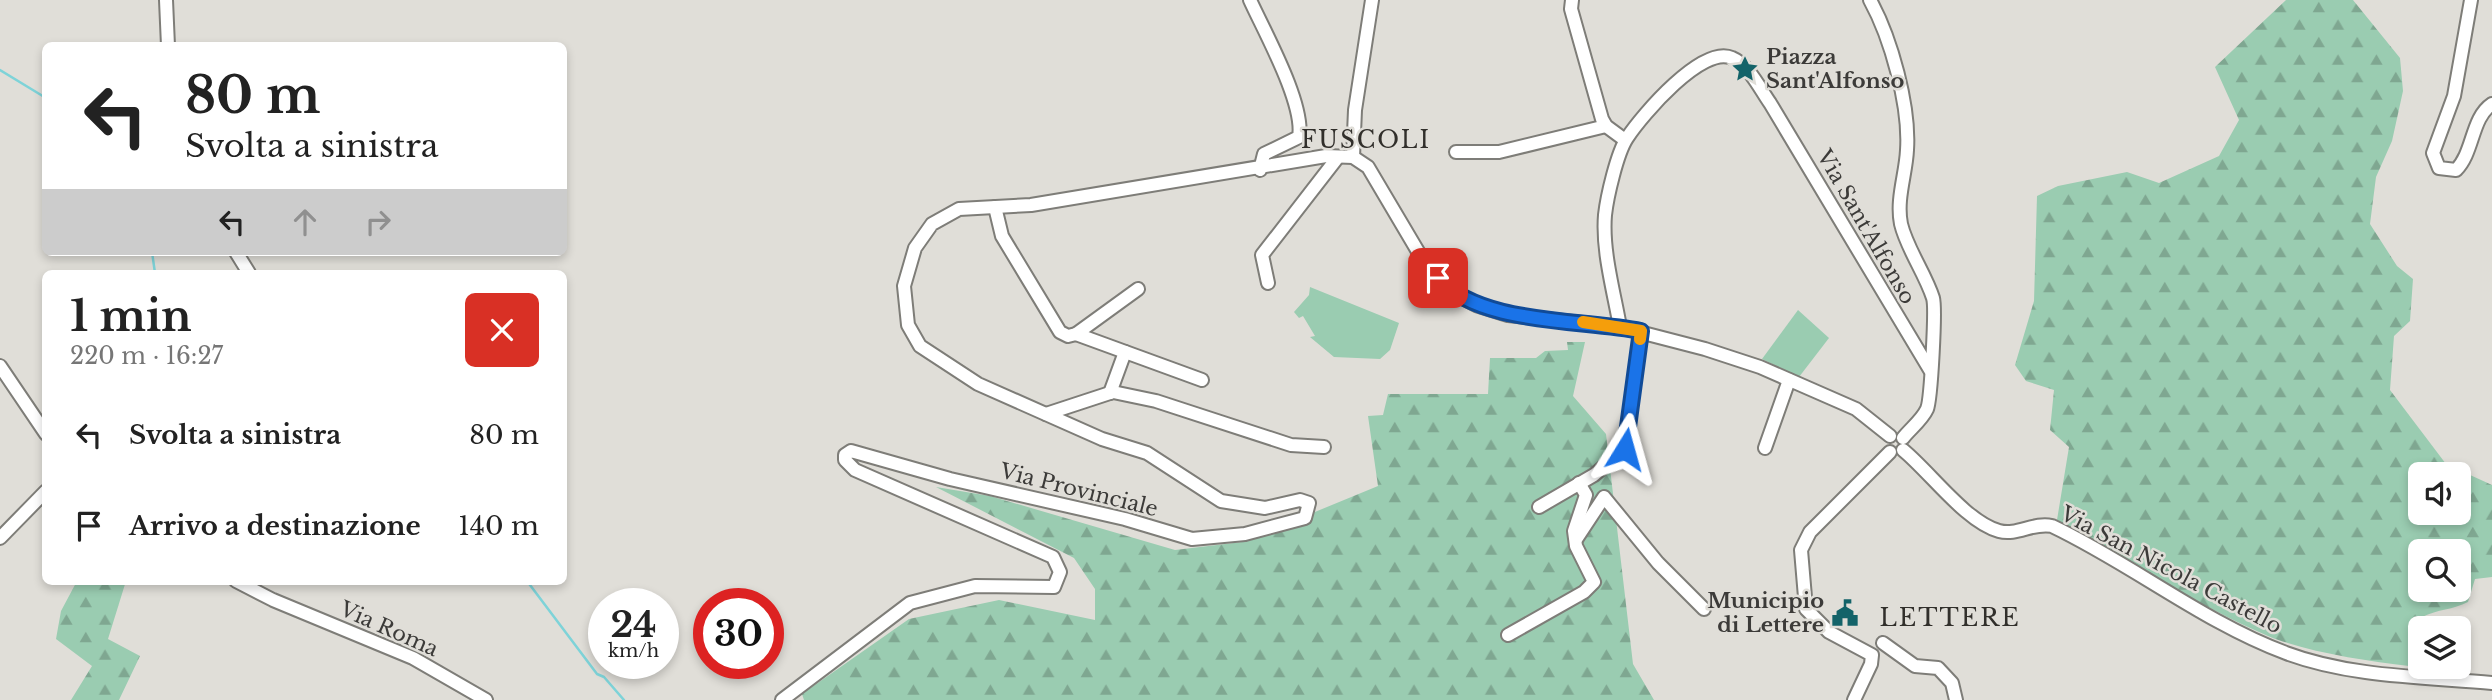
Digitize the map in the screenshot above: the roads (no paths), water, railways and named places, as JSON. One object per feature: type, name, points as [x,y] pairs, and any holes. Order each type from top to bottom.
[{"type":"street","points":[[166,0],[168,42]]},
{"type":"street","points":[[1250,0],[1281,68],[1300,122],[1299,137],[1264,154],[1260,170]]},
{"type":"street","points":[[1138,289],[1076,334],[1068,336],[1060,332],[1002,236],[995,207],[1031,205],[1338,157],[1353,157],[1355,110],[1372,0]]},
{"type":"street","points":[[1572,0],[1571,9],[1606,126],[1626,140],[1605,216],[1620,327]]},
{"type":"street","points":[[1854,700],[1871,664],[1872,655],[1829,632],[1806,609],[1801,550],[1810,532],[1926,411],[1931,398],[1930,370],[1936,315],[1934,300],[1902,225],[1900,203],[1908,148],[1903,106],[1893,60],[1870,0]]},
{"type":"street","points":[[2471,0],[2454,96],[2433,153],[2439,168],[2456,170],[2466,160],[2483,112],[2492,104]]},
{"type":"street","name":"Via Sant'Alfonso","points":[[1626,140],[1658,102],[1696,65],[1708,58],[1734,58],[1748,71],[1770,103],[1930,370]]},
{"type":"street","points":[[1456,152],[1499,152],[1606,126]]},
{"type":"street","points":[[1268,283],[1262,255],[1338,157]]},
{"type":"street","name":"Via San Nicola Castello","points":[[1353,157],[1368,167],[1426,265],[1450,291],[1476,305],[1508,315],[1641,331],[1751,364],[1789,380],[1856,410],[1897,444],[1977,520],[1998,531],[2012,532],[2039,523],[2052,526],[2234,629],[2287,654],[2369,671],[2492,683]]},
{"type":"street","name":"Via Provinciale","points":[[782,700],[910,603],[975,586],[1054,587],[1060,572],[1053,557],[855,470],[845,460],[845,454],[850,451],[950,479],[1125,519],[1192,539],[1245,534],[1305,518],[1309,503],[1300,500],[1265,508],[1221,500],[1147,453],[1102,439],[978,384],[920,346],[908,325],[904,286],[915,248],[932,224],[959,209],[995,207]]},
{"type":"street","points":[[1539,507],[1615,460],[1625,449],[1641,331]]},
{"type":"street","points":[[1076,334],[1202,380]]},
{"type":"street","points":[[1110,393],[1125,352]]},
{"type":"street","points":[[0,366],[42,428]]},
{"type":"street","points":[[1765,448],[1789,380]]},
{"type":"street","points":[[1045,414],[1110,393],[1156,401],[1291,445],[1324,447]]},
{"type":"street","points":[[1508,635],[1591,588],[1593,575],[1576,546],[1574,531],[1586,495],[1579,483]]},
{"type":"street","points":[[0,538],[42,495]]},
{"type":"street","points":[[1576,538],[1604,498],[1658,563],[1704,609]]},
{"type":"street","name":"Via Roma","points":[[244,585],[273,600],[413,658],[486,700]]},
{"type":"street","points":[[1882,643],[1923,669],[1938,668],[1952,683],[1956,700]]},
{"type":"waterway","points":[[0,70],[42,96]]},
{"type":"waterway","points":[[153,256],[155,270]]},
{"type":"waterway","points":[[530,585],[597,674],[604,677],[624,700]]},
{"type":"place","name":"Piazza Sant'Alfonso","points":[[1745,69]]},
{"type":"place","name":"Municipio di Lettere","points":[[1845,613]]},
{"type":"district","name":"FUSCOLI","points":[[1366,140]]},
{"type":"district","name":"LETTERE","points":[[1950,618]]}]
